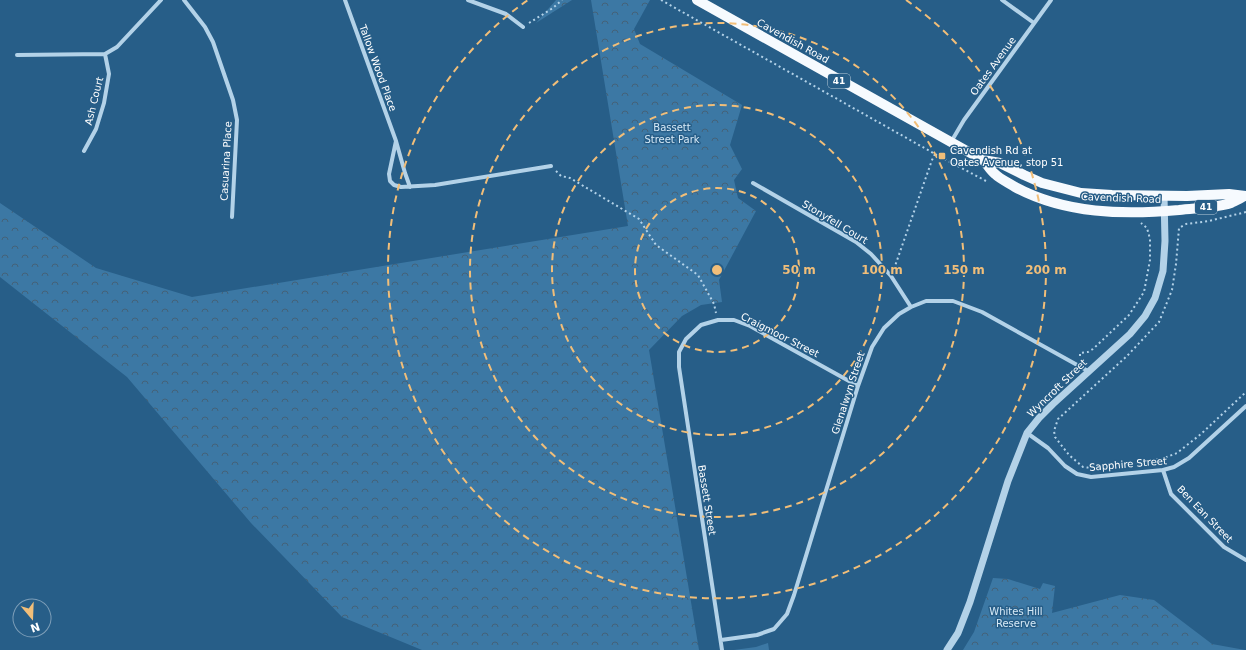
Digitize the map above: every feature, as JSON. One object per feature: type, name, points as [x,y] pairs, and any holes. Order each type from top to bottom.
[{"type":"main road","name":"Cavendish Road","points":[[697,0],[983,160],[1000,163],[1042,183],[1096,195],[1164,196],[1229,194],[1246,196]]},
{"type":"main road","name":"Cavendish Road","points":[[983,160],[995,174],[1012,185],[1035,196],[1075,208],[1102,211],[1165,211],[1230,203],[1246,196]]},
{"type":"street","points":[[17,56],[105,54],[117,47],[161,0]]},
{"type":"street","name":"Casuarina Place","points":[[184,0],[206,27],[213,42],[233,100],[237,120],[232,217]]},
{"type":"street","name":"Tallow Wood Place","points":[[345,0],[396,141],[410,187]]},
{"type":"street","points":[[468,0],[506,14],[523,27]]},
{"type":"street","points":[[1002,0],[1034,23]]},
{"type":"street","name":"Oates Avenue","points":[[951,142],[964,120],[1050,0]]},
{"type":"street","name":"Ash Court","points":[[84,150],[96,129],[104,103],[110,74],[105,54]]},
{"type":"street","points":[[396,141],[389,174],[390,181],[394,185],[401,187],[435,185],[551,166]]},
{"type":"street","name":"Stonyfell Court","points":[[753,183],[856,242],[871,254],[891,276],[912,307]]},
{"type":"street","name":"Wyncroft Street","points":[[947,650],[958,632],[970,602],[1008,481],[1027,433],[1039,418],[1139,324],[1156,298],[1163,271],[1165,240],[1164,196]]},
{"type":"street","name":"Glenalwyn Street","points":[[720,640],[757,635],[774,629],[787,614],[858,386],[872,347],[884,328],[899,314],[926,301],[953,301],[982,312],[1088,371]]},
{"type":"street","name":"Craigmoor Street","points":[[679,352],[686,339],[701,325],[718,320],[734,320],[750,326],[858,386]]},
{"type":"street","name":"Bassett Street","points":[[679,352],[680,375],[722,650]]},
{"type":"street","name":"Sapphire Street","points":[[1027,433],[1048,448],[1064,466],[1077,474],[1091,477],[1163,470],[1174,467],[1189,458],[1246,406]]},
{"type":"street","name":"Ben Ean Street","points":[[1163,470],[1171,494],[1224,547],[1246,560]]},
{"type":"path","points":[[523,27],[553,8],[562,0]]},
{"type":"path","points":[[661,0],[989,183]]},
{"type":"path","points":[[891,276],[932,160],[936,154]]},
{"type":"path","points":[[551,166],[561,176],[570,178],[639,219],[656,245],[698,275],[714,304],[718,320]]},
{"type":"path","points":[[1246,212],[1210,221],[1186,224],[1179,228],[1172,290],[1159,322],[1127,356],[1058,419],[1054,431],[1055,438],[1069,455],[1083,467],[1092,468],[1162,460],[1178,453],[1201,434],[1246,392]]},
{"type":"path","points":[[1080,356],[1080,353],[1088,352],[1093,349],[1129,315],[1144,292],[1150,260],[1150,239],[1147,228],[1136,221]]},
{"type":"green space","points":[[556,0],[572,0],[536,23]]},
{"type":"green space","name":"Bassett Street Park","points":[[591,0],[650,0],[634,29],[640,44],[742,105],[730,145],[742,169],[734,180],[738,198],[756,211],[719,280],[722,302],[701,305],[682,316],[649,350],[699,650],[422,650],[342,617],[251,523],[127,377],[0,277],[0,203],[96,268],[192,297],[628,226]]},
{"type":"green space","name":"Whites Hill Reserve","points":[[993,578],[1008,579],[1040,589],[1043,583],[1055,586],[1052,613],[1120,595],[1154,600],[1212,644],[1245,650],[963,650],[974,632]]},
{"type":"green space","points":[[768,643],[769,650],[734,650],[756,647]]},
{"type":"place","name":"Cavendish Rd at Oates Avenue, stop 51","points":[[942,156]]}]
